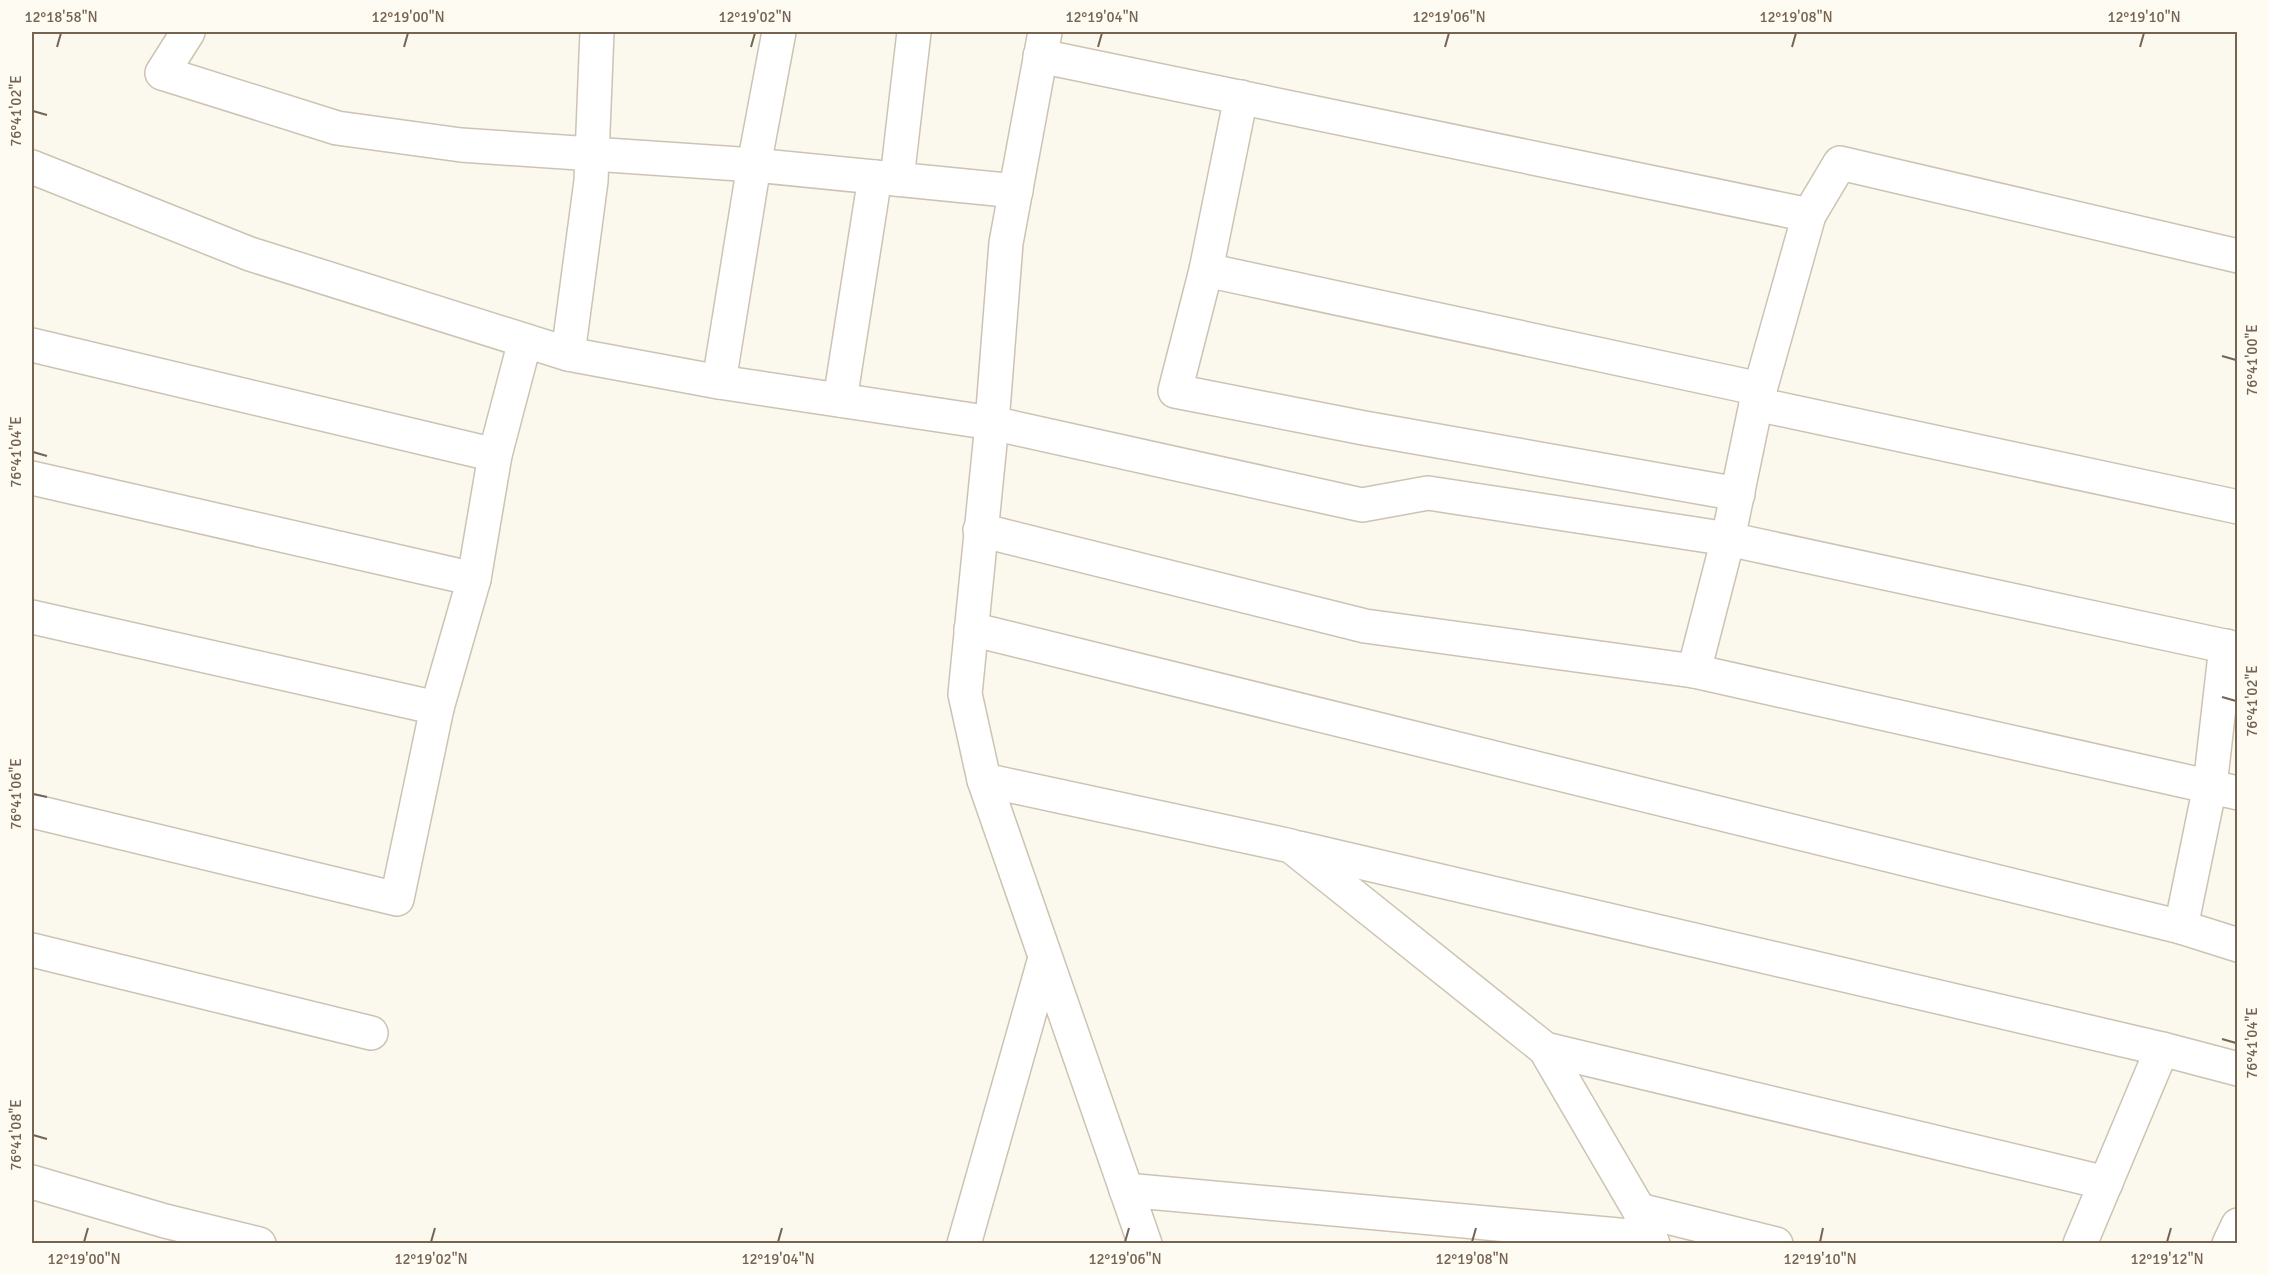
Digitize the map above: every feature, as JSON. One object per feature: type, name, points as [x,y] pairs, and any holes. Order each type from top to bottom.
[{"type":"street","points":[[188,32],[162,73],[337,128],[461,145],[754,165],[1016,191]]},
{"type":"street","points":[[568,354],[591,181],[597,32]]},
{"type":"street","points":[[720,382],[754,165],[779,32]]},
{"type":"street","points":[[840,400],[915,32]]},
{"type":"street","points":[[1145,1244],[984,780],[965,694],[992,423],[1006,243],[1043,44],[1241,97],[1809,215]]},
{"type":"street","points":[[1241,97],[1206,270],[1175,391],[1364,428],[1738,494]]},
{"type":"street","points":[[1694,671],[1728,539],[1758,397],[1809,215],[1840,163],[2238,256]]},
{"type":"street","points":[[32,167],[250,255],[568,354],[720,382],[992,423],[1362,505],[1428,493],[1728,539],[2232,647],[2224,790],[2181,927]]},
{"type":"street","points":[[1206,270],[2238,507]]},
{"type":"street","points":[[32,810],[397,898],[436,708],[474,579],[495,455],[525,341]]},
{"type":"street","points":[[32,345],[495,455]]},
{"type":"street","points":[[32,477],[474,579]]},
{"type":"street","points":[[980,530],[1365,626],[1694,671],[2224,790]]},
{"type":"street","points":[[32,617],[436,708]]},
{"type":"street","points":[[970,629],[2181,927],[2238,945]]},
{"type":"street","points":[[984,780],[1290,846],[2162,1049],[2238,1069]]},
{"type":"street","points":[[1290,846],[1545,1049],[1648,1231]]},
{"type":"street","points":[[32,950],[371,1034]]},
{"type":"street","points":[[964,1244],[1045,958]]},
{"type":"street","points":[[1545,1049],[2106,1183]]},
{"type":"street","points":[[2080,1244],[2162,1049]]},
{"type":"street","points":[[32,1182],[165,1221],[259,1244]]},
{"type":"street","points":[[1126,1190],[1648,1231],[1776,1244]]},
{"type":"street","points":[[2229,1244],[2238,1225]]}]
